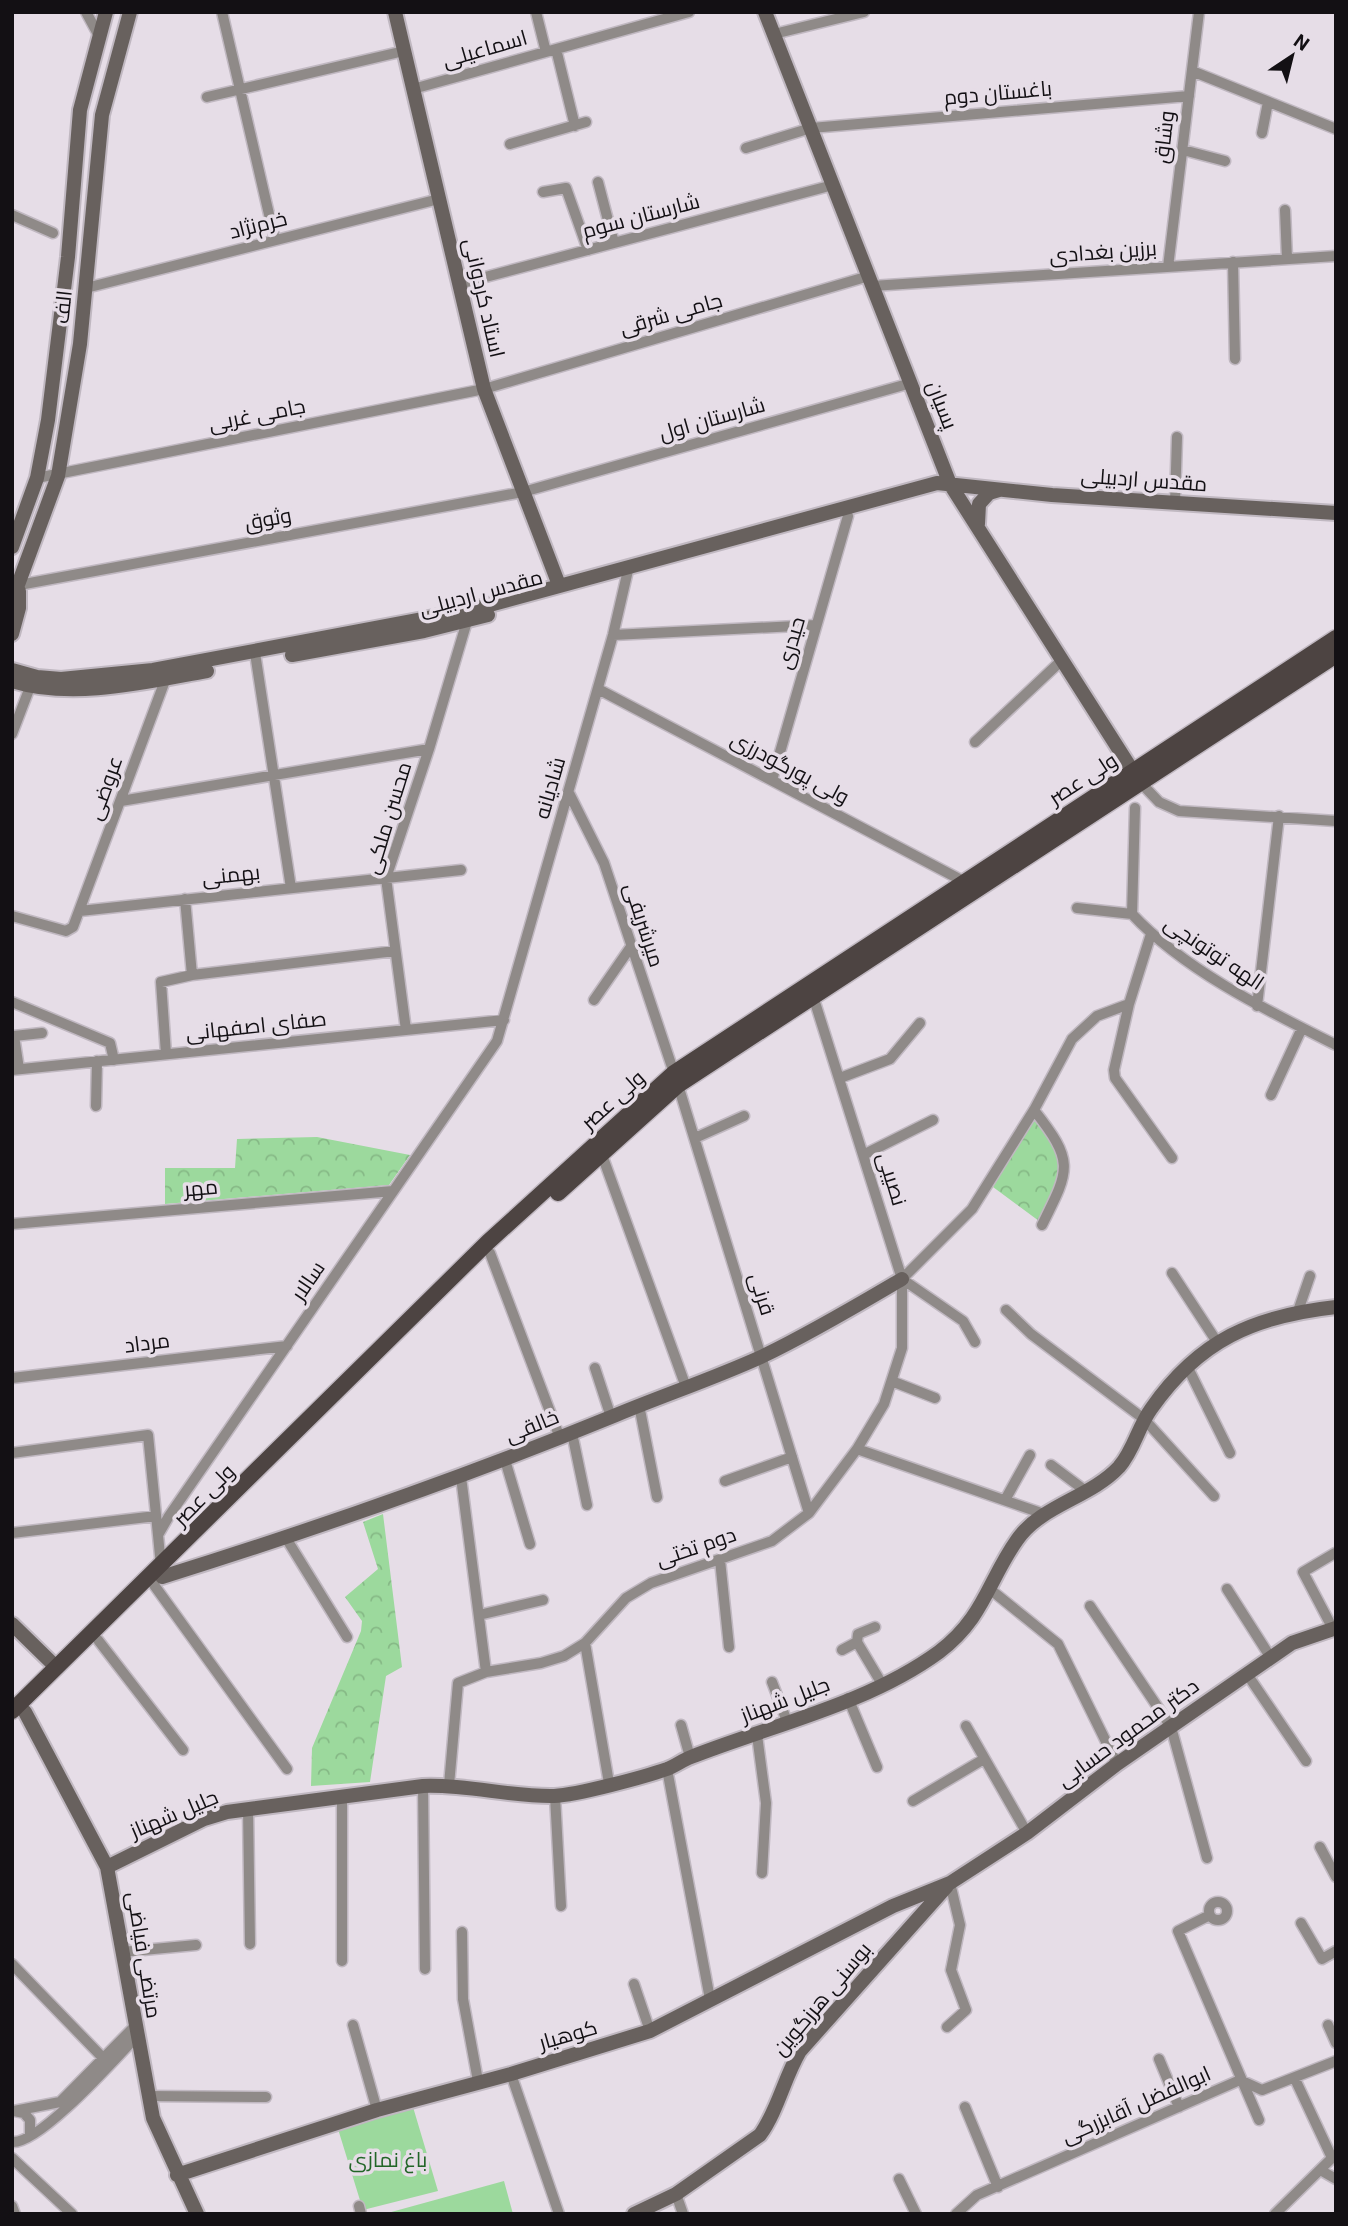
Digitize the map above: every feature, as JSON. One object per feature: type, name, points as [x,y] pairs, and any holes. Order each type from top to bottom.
[{"type":"main road","name":"ولی عصر","points":[[19,1711],[98,1640],[488,1242],[676,1079],[965,882],[1336,638]]},
{"type":"main road","name":"ولی عصر","points":[[12,1724],[19,1711],[56,1667],[159,1576],[490,1253],[602,1155],[676,1079],[813,996],[1336,654]]},
{"type":"street","points":[[86,12],[100,37]]},
{"type":"street","name":"الف","points":[[12,547],[37,478],[59,341],[75,143],[80,110],[106,12]]},
{"type":"street","name":"الف","points":[[12,601],[58,476],[80,344],[102,115],[130,12]]},
{"type":"street","points":[[222,12],[275,240]]},
{"type":"street","name":"استاد کردوانی","points":[[395,12],[484,389],[560,589]]},
{"type":"street","points":[[536,12],[575,126]]},
{"type":"street","name":"اسماعیلی","points":[[413,89],[689,12]]},
{"type":"street","name":"پسیان","points":[[765,12],[950,484],[1140,782]]},
{"type":"street","points":[[774,34],[864,12]]},
{"type":"street","name":"وشاق","points":[[1168,267],[1199,12]]},
{"type":"street","points":[[207,97],[404,51]]},
{"type":"street","points":[[1192,71],[1336,129]]},
{"type":"street","name":"باغستان دوم","points":[[746,148],[811,128],[1189,96]]},
{"type":"street","points":[[1262,133],[1268,102]]},
{"type":"street","points":[[509,144],[586,122]]},
{"type":"street","points":[[1182,150],[1225,161]]},
{"type":"street","points":[[598,182],[614,243]]},
{"type":"street","name":"شارستان سوم","points":[[459,284],[833,184]]},
{"type":"street","points":[[543,192],[566,188],[588,250]]},
{"type":"street","name":"خرم‌نژاد","points":[[86,288],[439,199]]},
{"type":"street","points":[[1285,210],[1287,259]]},
{"type":"street","points":[[12,215],[53,233]]},
{"type":"street","name":"برزین بغدادی","points":[[870,281],[1336,256]]},
{"type":"street","points":[[1233,262],[1235,359]]},
{"type":"street","name":"جامی شرقی","points":[[484,389],[870,281]]},
{"type":"street","name":"شارستان اول","points":[[523,492],[911,383]]},
{"type":"street","name":"جامی غربی","points":[[37,478],[58,476],[484,389]]},
{"type":"street","points":[[1175,503],[1177,436]]},
{"type":"street","name":"مقدس اردبیلی","points":[[12,681],[30,687],[82,688],[166,678],[469,616],[847,511],[937,483],[1336,513]]},
{"type":"street","points":[[982,534],[976,514],[979,504],[989,493],[1004,490]]},
{"type":"street","name":"وثوق","points":[[19,585],[523,492]]},
{"type":"street","name":"حیدری","points":[[772,780],[847,511]]},
{"type":"street","name":"شادیانه","points":[[505,1020],[629,570]]},
{"type":"street","points":[[12,634],[19,608],[19,585]]},
{"type":"street","name":"محسن ملکی","points":[[406,1030],[386,878],[469,616]]},
{"type":"street","points":[[613,635],[816,625]]},
{"type":"street","points":[[256,658],[291,888]]},
{"type":"street","name":"مقدس اردبیلی","points":[[12,670],[37,677],[61,679],[256,658]]},
{"type":"street","points":[[975,741],[1062,660]]},
{"type":"street","name":"عروضی","points":[[80,911],[166,678]]},
{"type":"street","points":[[12,734],[30,687]]},
{"type":"street","name":"ولی پورگودرزی","points":[[598,689],[965,882]]},
{"type":"street","points":[[121,801],[429,749]]},
{"type":"street","points":[[1140,782],[1159,802],[1179,811],[1336,821]]},
{"type":"street","name":"میرشریفی","points":[[569,793],[604,863],[630,948],[676,1079]]},
{"type":"street","points":[[1077,908],[1132,914],[1135,808]]},
{"type":"street","points":[[1257,1006],[1279,816]]},
{"type":"street","name":"بهمنی","points":[[80,911],[460,870]]},
{"type":"street","points":[[185,899],[192,975]]},
{"type":"street","points":[[12,916],[71,930],[80,911]]},
{"type":"street","name":"الهه توتونچی","points":[[1132,914],[1151,934],[1257,1006],[1336,1045]]},
{"type":"street","points":[[1151,934],[1129,1004],[1114,1070],[1115,1079],[1172,1158]]},
{"type":"street","points":[[594,1000],[630,948]]},
{"type":"street","points":[[166,1054],[162,982],[192,975],[395,951]]},
{"type":"street","name":"نصیبی","points":[[813,996],[865,1154],[902,1279]]},
{"type":"street","points":[[12,1002],[110,1043],[114,1060]]},
{"type":"street","points":[[975,1342],[963,1321],[902,1279],[972,1209],[1034,1110],[1072,1040],[1097,1016],[1129,1004]]},
{"type":"street","name":"صفای اصفهانی","points":[[16,1070],[505,1020]]},
{"type":"street","name":"سالار","points":[[158,1535],[497,1041],[505,1020]]},
{"type":"street","points":[[840,1079],[890,1059],[920,1023]]},
{"type":"street","points":[[1270,1096],[1302,1028]]},
{"type":"street","points":[[16,1070],[14,1036],[42,1033]]},
{"type":"street","points":[[96,1106],[97,1061]]},
{"type":"street","name":"قرنی","points":[[676,1079],[809,1513]]},
{"type":"street","points":[[1034,1110],[1059,1141],[1066,1173],[1042,1225]]},
{"type":"street","points":[[695,1138],[744,1116]]},
{"type":"street","points":[[865,1154],[933,1120]]},
{"type":"street","points":[[602,1155],[686,1387]]},
{"type":"street","name":"مهر","points":[[12,1224],[393,1191]]},
{"type":"street","points":[[490,1253],[566,1435],[587,1505]]},
{"type":"street","points":[[1172,1273],[1217,1342]]},
{"type":"street","points":[[1298,1311],[1310,1276]]},
{"type":"street","name":"خالقی","points":[[159,1576],[286,1538],[505,1460],[761,1357],[818,1328],[902,1279]]},
{"type":"street","name":"دوم تختی","points":[[449,1785],[458,1683],[486,1672],[541,1663],[564,1656],[585,1643],[636,1591],[650,1583],[772,1541],[809,1513],[857,1449],[894,1382],[904,1326],[902,1279]]},
{"type":"street","name":"جلیل شهناز","points":[[107,1867],[204,1819],[248,1808],[423,1786],[449,1785],[555,1796],[667,1769],[690,1757],[788,1724],[882,1684],[918,1666],[956,1637],[991,1590],[1016,1541],[1044,1514],[1087,1492],[1127,1456],[1144,1419],[1187,1366],[1217,1342],[1249,1326],[1298,1311],[1336,1307]]},
{"type":"street","points":[[1006,1310],[1031,1334],[1144,1419],[1214,1496]]},
{"type":"street","name":"مرداد","points":[[12,1378],[287,1346]]},
{"type":"street","points":[[1187,1366],[1230,1453]]},
{"type":"street","points":[[595,1368],[611,1417]]},
{"type":"street","points":[[894,1382],[935,1398]]},
{"type":"street","points":[[639,1405],[657,1497]]},
{"type":"street","points":[[12,1453],[148,1435],[158,1535],[159,1576],[287,1769]]},
{"type":"street","points":[[857,1449],[1044,1514]]},
{"type":"street","points":[[1005,1500],[1030,1455]]},
{"type":"street","points":[[724,1481],[792,1457]]},
{"type":"street","points":[[505,1460],[530,1544]]},
{"type":"street","points":[[1051,1465],[1087,1492]]},
{"type":"street","points":[[461,1477],[486,1672]]},
{"type":"street","points":[[12,1533],[156,1516]]},
{"type":"street","points":[[286,1538],[347,1637]]},
{"type":"street","points":[[1334,1629],[1303,1573],[1335,1553]]},
{"type":"street","points":[[720,1560],[729,1647]]},
{"type":"street","points":[[1227,1589],[1271,1658]]},
{"type":"street","points":[[991,1590],[1058,1644],[1118,1764]]},
{"type":"street","points":[[479,1615],[543,1600]]},
{"type":"street","points":[[1090,1606],[1171,1727],[1207,1858]]},
{"type":"street","points":[[12,1624],[56,1667]]},
{"type":"street","points":[[875,1627],[858,1634],[857,1642],[882,1684]]},
{"type":"street","name":"دکتر محمود حسابی","points":[[950,1884],[1027,1833],[1118,1764],[1292,1643],[1334,1629]]},
{"type":"street","points":[[98,1640],[183,1750]]},
{"type":"street","points":[[842,1650],[857,1642]]},
{"type":"street","points":[[585,1643],[609,1783]]},
{"type":"street","points":[[1247,1674],[1306,1761]]},
{"type":"street","points":[[772,1682],[788,1724]]},
{"type":"street","points":[[848,1698],[877,1767]]},
{"type":"street","name":"مرتضی فیاضی","points":[[19,1711],[107,1867],[135,2032],[153,2118],[197,2214]]},
{"type":"street","points":[[681,1725],[690,1757]]},
{"type":"street","points":[[966,1726],[1027,1833]]},
{"type":"street","points":[[757,1735],[766,1803],[762,1873]]},
{"type":"street","points":[[913,1801],[984,1759]]},
{"type":"street","points":[[667,1769],[710,2000]]},
{"type":"street","points":[[423,1786],[425,1969]]},
{"type":"street","points":[[342,1796],[342,1961]]},
{"type":"street","points":[[555,1796],[561,1906]]},
{"type":"street","points":[[248,1808],[250,1944]]},
{"type":"street","points":[[1320,1847],[1336,1877]]},
{"type":"street","points":[[947,2027],[966,2010],[951,1970],[960,1925],[950,1884]]},
{"type":"street","name":"کوهیار","points":[[177,2175],[377,2110],[511,2074],[650,2031],[871,1917],[950,1884]]},
{"type":"street","name":"بوسنی هرزگوین","points":[[634,2214],[676,2194],[760,2135],[768,2123],[785,2077],[800,2051],[950,1884]]},
{"type":"street","points":[[871,1917],[887,1914],[897,1918],[901,1927],[893,1947]]},
{"type":"street","points":[[1210,1915],[1178,1931],[1259,2120]]},
{"type":"street","points":[[1301,1923],[1322,1959],[1336,1951]]},
{"type":"street","points":[[462,1932],[463,1999],[478,2081]]},
{"type":"street","points":[[122,1952],[196,1945]]},
{"type":"street","points":[[12,1964],[104,2059]]},
{"type":"street","points":[[634,1984],[650,2031]]},
{"type":"street","points":[[353,2025],[377,2110]]},
{"type":"street","points":[[1328,2025],[1336,2043]]},
{"type":"street","points":[[13,2111],[60,2102],[135,2032]]},
{"type":"street","points":[[12,2142],[28,2137],[66,2110],[135,2032]]},
{"type":"street","points":[[1159,2059],[1179,2107]]},
{"type":"street","name":"ابوالفضل آقابزرگی","points":[[963,2212],[976,2195],[998,2188],[1240,2080],[1262,2090],[1336,2061]]},
{"type":"street","points":[[511,2074],[559,2214]]},
{"type":"street","points":[[1279,2213],[1322,2171],[1332,2156],[1295,2079]]},
{"type":"street","points":[[148,2096],[266,2097]]},
{"type":"street","points":[[965,2107],[998,2188]]},
{"type":"street","points":[[13,2111],[23,2113],[30,2120],[28,2137],[14,2161],[72,2214]]},
{"type":"street","points":[[1322,2171],[1336,2179]]},
{"type":"street","points":[[900,2179],[916,2214]]},
{"type":"street","points":[[676,2194],[683,2214]]},
{"type":"street","points":[[12,2206],[15,2214]]},
{"type":"green space","points":[[1034,1118],[1054,1146],[1060,1168],[1054,1190],[1039,1221],[993,1187]]},
{"type":"green space","points":[[317,1137],[410,1155],[389,1185],[165,1204],[165,1168],[235,1168],[237,1139]]},
{"type":"green space","points":[[383,1514],[402,1667],[386,1676],[370,1782],[311,1786],[312,1748],[361,1631],[362,1621],[345,1597],[378,1569],[363,1522]]},
{"type":"green space","name":"باغ نمازی","points":[[413,2107],[438,2191],[363,2210],[338,2129]]},
{"type":"green space","points":[[504,2181],[513,2214],[384,2214]]}]
